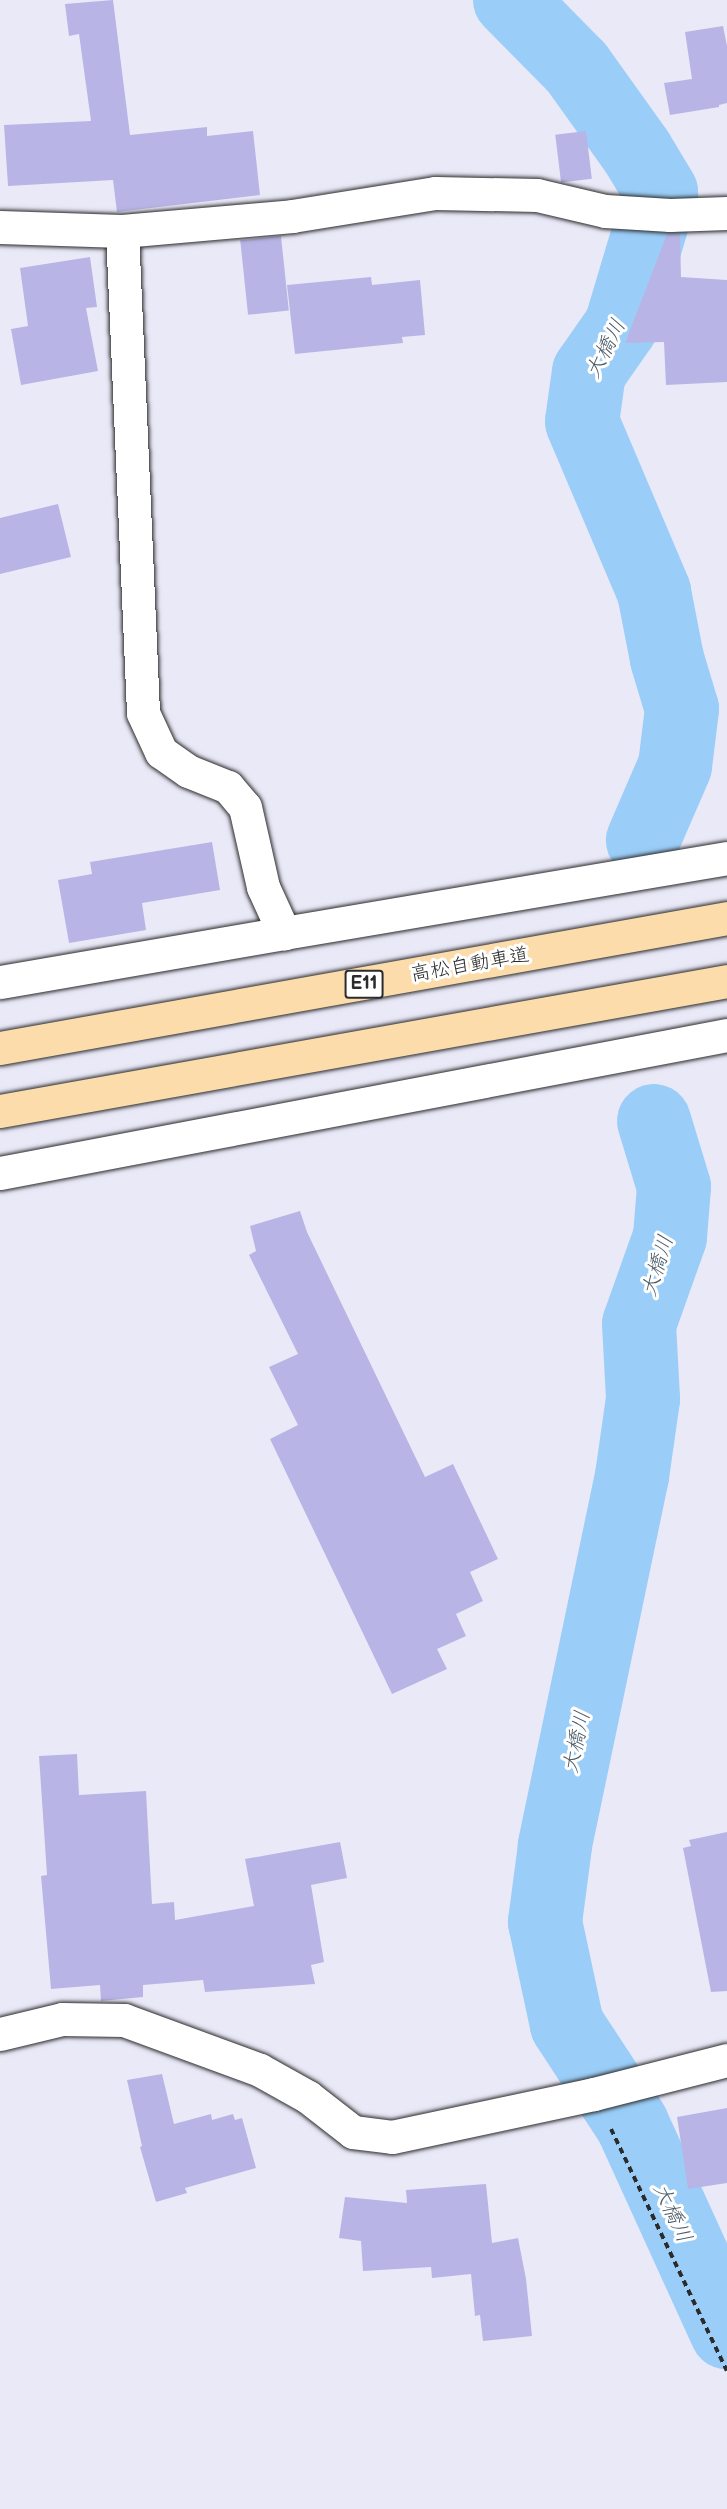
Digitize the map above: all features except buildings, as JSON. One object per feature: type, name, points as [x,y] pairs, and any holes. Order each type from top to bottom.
[{"type":"highway","name":"高松自動車道","points":[[0,1048],[727,918]]},
{"type":"highway","points":[[0,1111],[727,981]]},
{"type":"street","points":[[0,227],[122,231],[292,216],[435,193],[537,195],[605,212],[670,215],[727,213]]},
{"type":"street","points":[[122,231],[143,713],[161,752],[188,771],[228,787],[245,807],[263,887],[284,933]]},
{"type":"street","points":[[0,982],[727,858]]},
{"type":"street","points":[[0,1173],[727,1035]]},
{"type":"street","points":[[0,2034],[62,2019],[124,2020],[260,2070],[308,2097],[353,2132],[392,2137],[594,2094],[727,2060]]},
{"type":"path","points":[[594,2094],[727,2372]]},
{"type":"waterway","name":"大橋川","points":[[510,0],[577,68],[637,152],[661,192],[621,326],[589,372],[582,422],[654,592],[667,659],[682,709],[675,766],[643,840]]},
{"type":"waterway","name":"大橋川","points":[[654,1121],[674,1187],[670,1237],[639,1324],[643,1399],[632,1476],[555,1846],[545,1922],[567,2025],[632,2124],[727,2332]]}]
